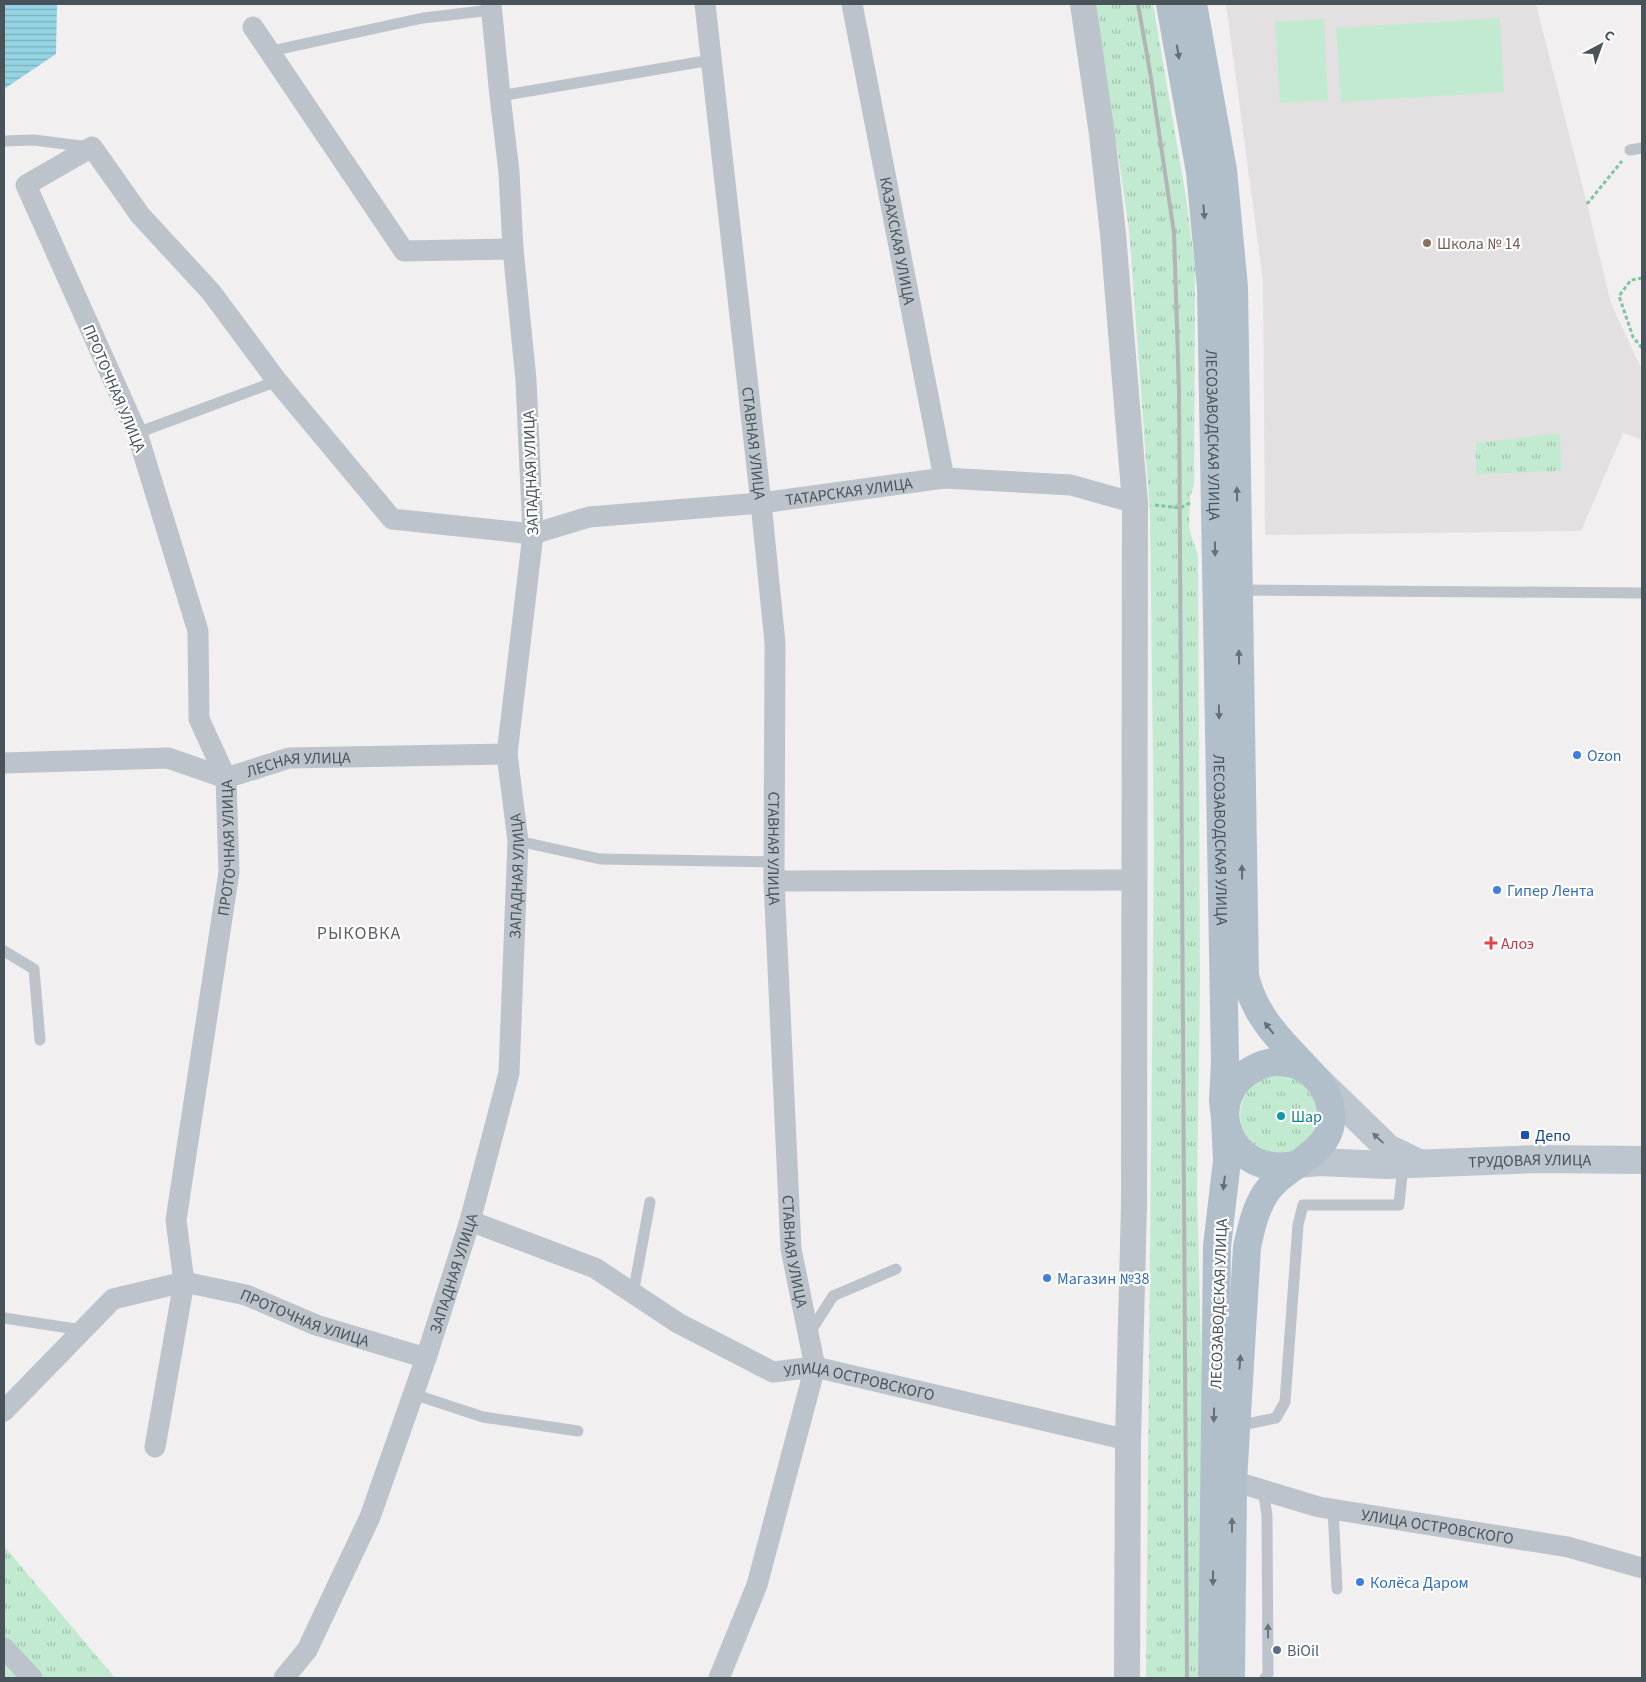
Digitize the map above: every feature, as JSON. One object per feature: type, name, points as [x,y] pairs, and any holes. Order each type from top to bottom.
[{"type":"main road","name":"ЛЕСОЗАВОДСКАЯ УЛИЦА","points":[[1170,4],[1200,172],[1211,288],[1226,1062],[1222,1101],[1225,1117],[1227,1161],[1217,1246],[1212,1678]]},
{"type":"main road","name":"ЛЕСОЗАВОДСКАЯ УЛИЦА","points":[[1193,4],[1223,170],[1234,287],[1245,976],[1248,988],[1261,1017],[1276,1037],[1314,1076]]},
{"type":"main road","points":[[1284,1062],[1295,1065],[1314,1076],[1322,1084],[1331,1114],[1330,1125],[1322,1144],[1307,1159],[1286,1167],[1261,1165],[1240,1151],[1232,1141],[1225,1117],[1229,1095],[1242,1076],[1261,1065],[1284,1062]]},
{"type":"main road","name":"ТРУДОВАЯ УЛИЦА","points":[[1314,1076],[1388,1148],[1411,1164]]},
{"type":"main road","name":"ТРУДОВАЯ УЛИЦА","points":[[1298,1164],[1319,1162],[1362,1165],[1411,1164],[1536,1159],[1642,1160]]},
{"type":"main road","name":"ЛЕСОЗАВОДСКАЯ УЛИЦА","points":[[1231,1678],[1233,1481],[1247,1247],[1252,1225],[1265,1194],[1285,1172],[1298,1164]]},
{"type":"street","name":"СТАВНАЯ УЛИЦА","points":[[705,4],[776,644],[774,872],[791,1248],[815,1367],[757,1584],[718,1678]]},
{"type":"street","name":"КАЗАХСКАЯ УЛИЦА","points":[[852,4],[944,478]]},
{"type":"street","points":[[1083,4],[1102,134],[1113,234],[1135,503],[1134,1205],[1128,1440],[1127,1678]]},
{"type":"street","name":"ЗАПАДНАЯ УЛИЦА","points":[[284,1678],[307,1650],[370,1517],[426,1358],[470,1221],[509,1073],[518,842],[507,754],[533,534],[526,380],[513,250],[509,172],[492,7]]},
{"type":"street","points":[[253,27],[271,51],[404,251],[513,250]]},
{"type":"street","points":[[92,147],[140,215],[211,292],[277,381],[392,519],[533,534]]},
{"type":"street","name":"ПРОТОЧНАЯ УЛИЦА","points":[[92,147],[26,185],[137,433],[198,631],[199,719],[226,778],[229,872],[176,1220],[184,1282],[155,1447]]},
{"type":"street","name":"ТАТАРСКАЯ УЛИЦА","points":[[533,534],[589,517],[761,503],[944,478],[1071,485],[1135,503]]},
{"type":"street","name":"ЛЕСНАЯ УЛИЦА","points":[[4,763],[168,758],[226,778],[289,758],[507,754]]},
{"type":"street","points":[[774,872],[1134,880]]},
{"type":"street","name":"УЛИЦА ОСТРОВСКОГО","points":[[470,1221],[595,1268],[678,1323],[773,1372],[815,1367],[1128,1440]]},
{"type":"street","name":"ПРОТОЧНАЯ УЛИЦА","points":[[4,1411],[113,1299],[184,1282],[246,1295],[316,1325],[426,1358]]},
{"type":"street","name":"УЛИЦА ОСТРОВСКОГО","points":[[1233,1481],[1319,1507],[1568,1547],[1642,1568]]},
{"type":"street","points":[[4,1648],[32,1678]]},
{"type":"lane","points":[[271,51],[423,18],[492,7]]},
{"type":"lane","points":[[500,96],[711,60]]},
{"type":"lane","points":[[4,141],[34,140],[92,147]]},
{"type":"lane","points":[[1630,150],[1642,148]]},
{"type":"lane","points":[[137,433],[277,381]]},
{"type":"lane","points":[[1238,590],[1642,593]]},
{"type":"lane","points":[[518,842],[600,860],[774,872]]},
{"type":"lane","points":[[4,951],[34,969],[40,1040]]},
{"type":"lane","points":[[1236,1426],[1276,1418],[1285,1402],[1298,1225],[1303,1205],[1399,1205],[1411,1164]]},
{"type":"lane","points":[[634,1294],[650,1202]]},
{"type":"lane","points":[[808,1334],[833,1296],[896,1269]]},
{"type":"lane","points":[[4,1318],[82,1330]]},
{"type":"lane","points":[[413,1394],[483,1417],[578,1431]]},
{"type":"lane","points":[[1263,1490],[1267,1515],[1268,1674],[1265,1678]]},
{"type":"lane","points":[[1332,1509],[1337,1589]]},
{"type":"path","points":[[1588,204],[1630,150]]},
{"type":"path","points":[[1642,278],[1631,280],[1619,296],[1634,338],[1642,348]]},
{"type":"shaded area","name":"Школа № 14","points":[[1226,4],[1536,4],[1611,303],[1642,368],[1642,440],[1623,433],[1581,531],[1265,535],[1263,281]]},
{"type":"green space","points":[[1096,4],[1153,4],[1186,197],[1195,267],[1194,485],[1190,497],[1189,528],[1198,556],[1200,981],[1197,1189],[1202,1385],[1200,1678],[1146,1678],[1154,845],[1150,513],[1129,230]]},
{"type":"green space","points":[[1500,18],[1504,92],[1341,102],[1336,28]]},
{"type":"green space","points":[[1324,19],[1328,100],[1280,103],[1275,22]]},
{"type":"green space","points":[[1560,433],[1561,471],[1476,474],[1476,443]]},
{"type":"green space","points":[[1273,1073],[1300,1076],[1325,1109],[1310,1148],[1268,1155],[1251,1143],[1244,1133],[1240,1119],[1243,1098],[1250,1087]]},
{"type":"green space","points":[[4,1546],[115,1678],[4,1678]]},
{"type":"water","points":[[4,4],[57,4],[56,54],[4,89]]},
{"type":"railway","points":[[1138,4],[1174,233],[1179,391],[1187,1678]]},
{"type":"place","name":"Школа № 14","points":[[1427,243]]},
{"type":"place","name":"Ozon","points":[[1577,755]]},
{"type":"place","name":"Гипер Лента","points":[[1497,890]]},
{"type":"place","name":"Алоэ","points":[[1491,943]]},
{"type":"place","name":"Шар","points":[[1281,1116]]},
{"type":"place","name":"Депо","points":[[1525,1135]]},
{"type":"place","name":"Магазин №38","points":[[1047,1278]]},
{"type":"place","name":"Колёса Даром","points":[[1360,1582]]},
{"type":"place","name":"BiOil","points":[[1277,1650]]},
{"type":"district","name":"РЫКОВКА","points":[[359,933]]}]
